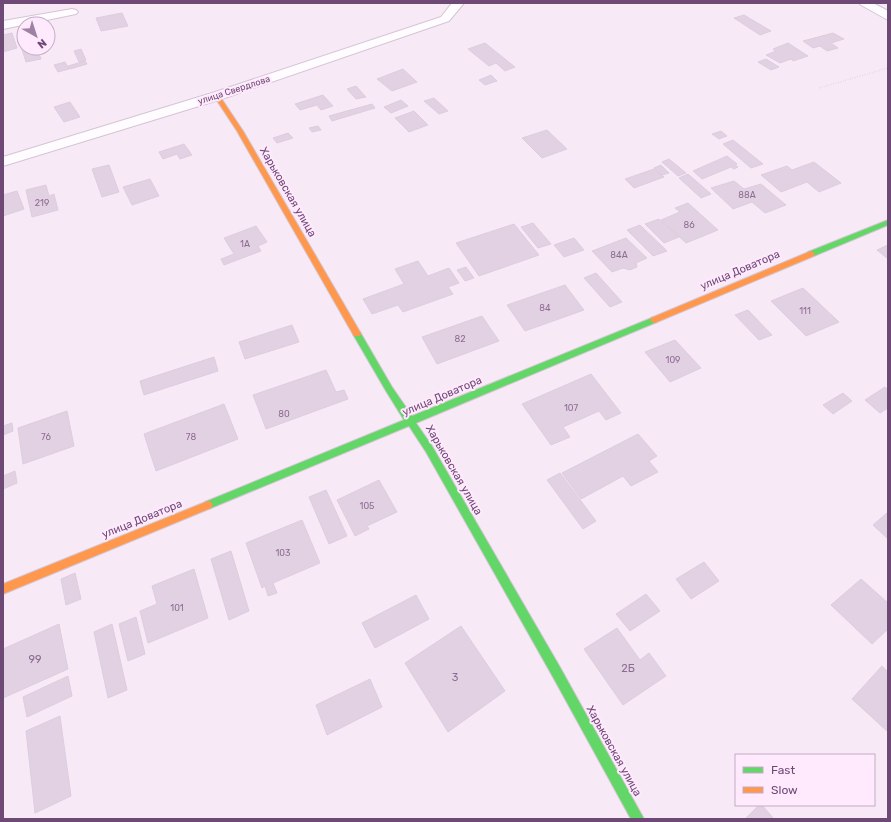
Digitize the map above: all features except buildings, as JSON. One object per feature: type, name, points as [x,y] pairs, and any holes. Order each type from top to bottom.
[{"type":"street","name":"улица Свердлова","points":[[3,162],[217,96],[445,19],[458,3]]},
{"type":"street","points":[[865,3],[888,16]]},
{"type":"street","points":[[3,26],[72,12]]},
{"type":"street","name":"Харьковская улица","points":[[217,96],[240,131],[389,389],[429,449],[557,673],[638,819]]},
{"type":"street","name":"улица Доватора","points":[[3,589],[411,422],[888,222]]},
{"type":"path","points":[[819,88],[888,68]]},
{"type":"traffic: fast","points":[[811,254],[888,222]]},
{"type":"traffic: fast","points":[[208,505],[654,320]]},
{"type":"traffic: fast","points":[[357,334],[389,389],[429,449],[557,673],[638,819]]},
{"type":"traffic: slow","points":[[217,96],[240,131],[357,334]]},
{"type":"traffic: slow","points":[[654,320],[811,254]]},
{"type":"traffic: slow","points":[[3,589],[208,505]]}]
